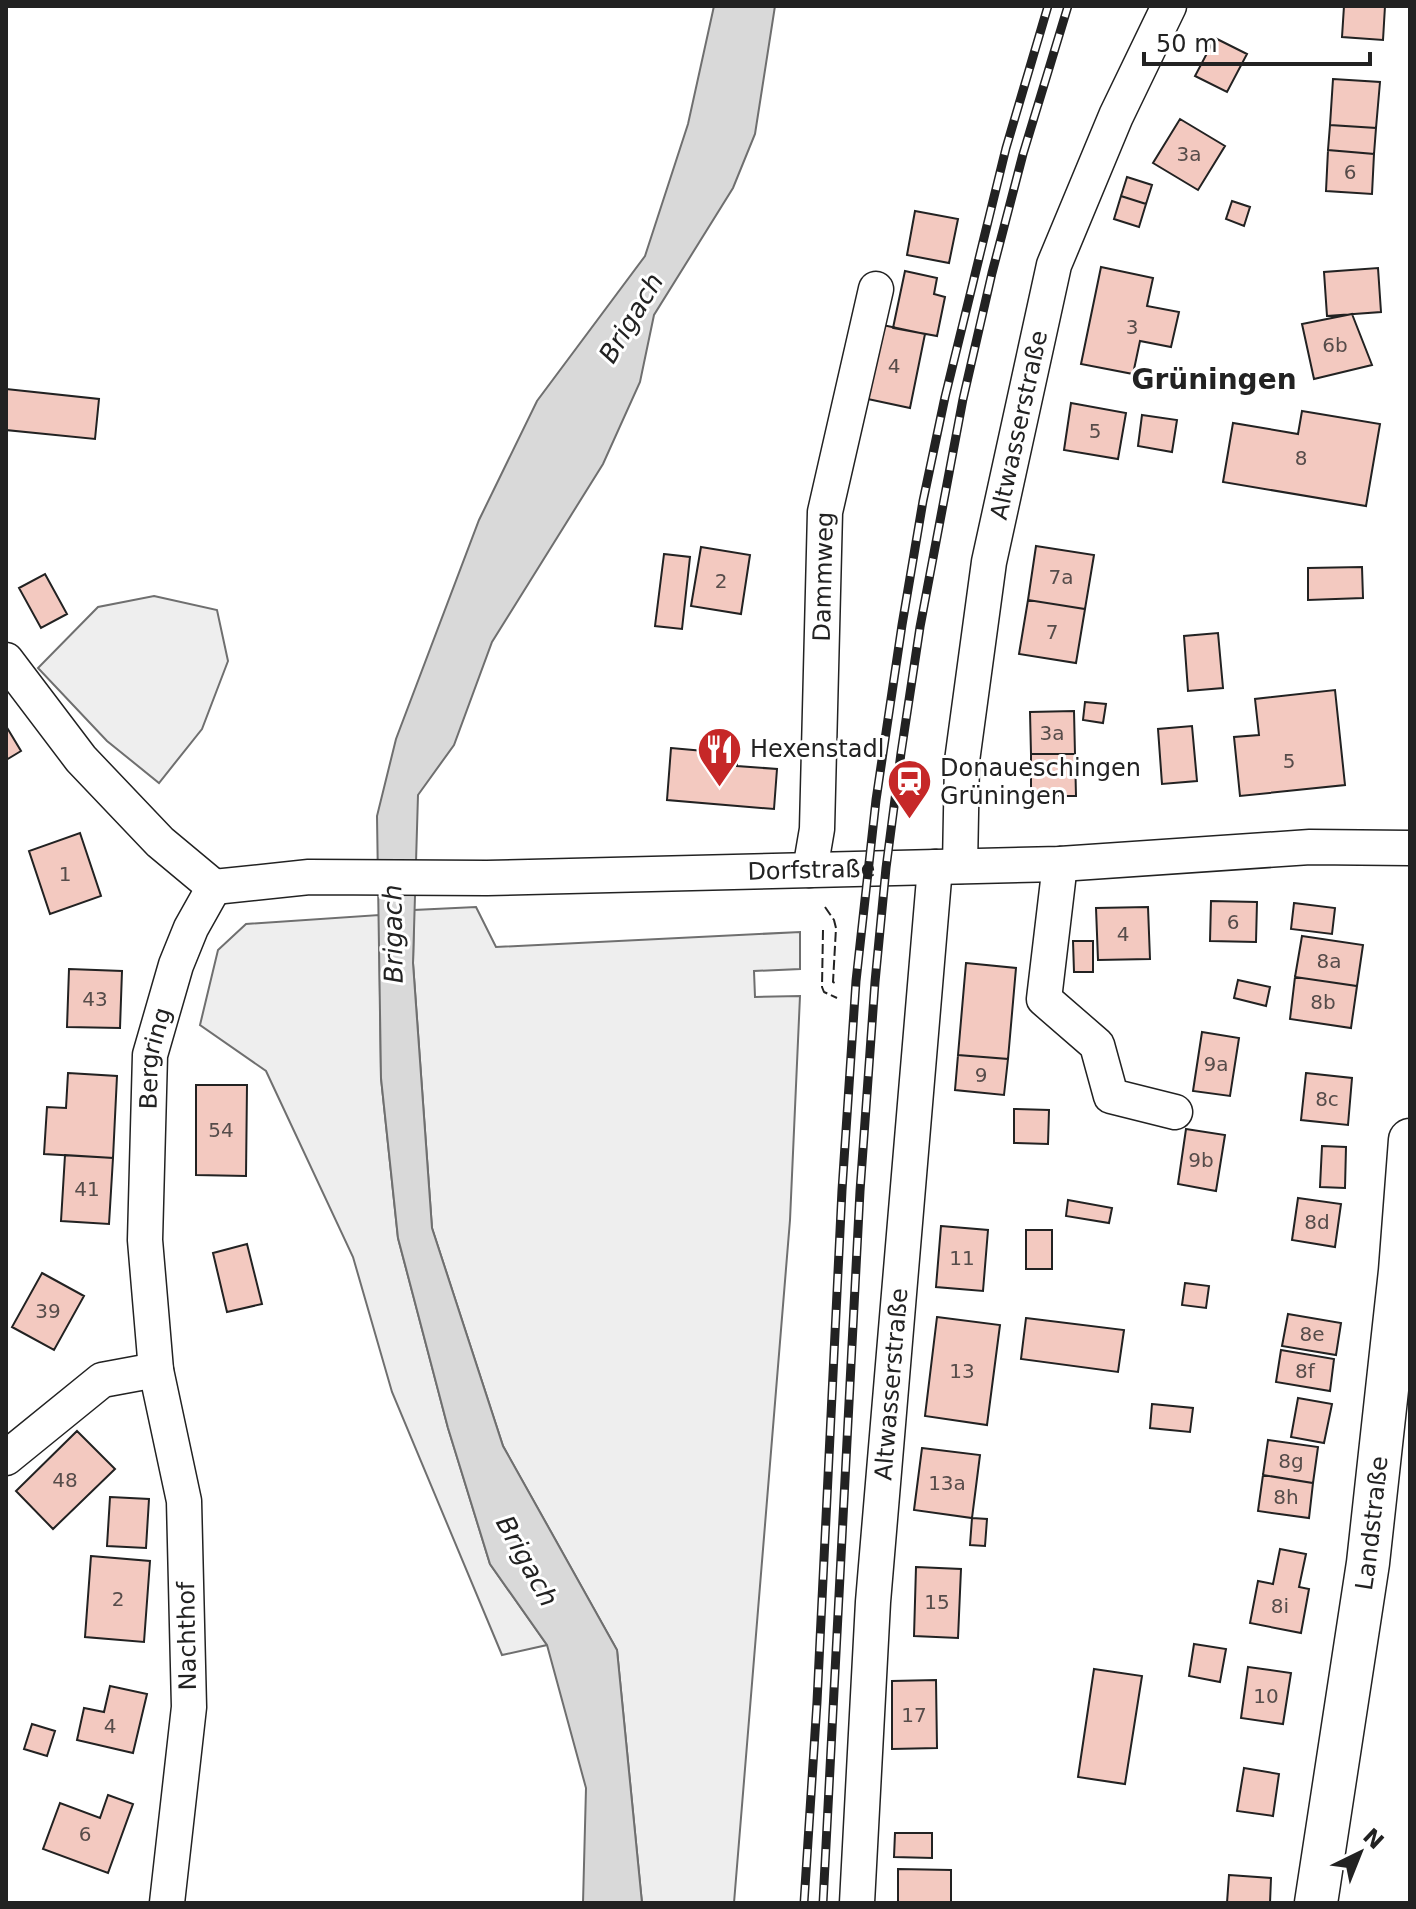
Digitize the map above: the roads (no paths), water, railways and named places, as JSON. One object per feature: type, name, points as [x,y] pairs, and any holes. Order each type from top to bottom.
[{"type":"main road","name":"Landstraße","points":[[1316,1903],[1368,1563],[1400,1271],[1410,1140]]},
{"type":"street","name":"Altwasserstraße","points":[[857,1903],[873,1602],[948,867],[989,562],[1054,265],[1116,116],[1169,6]]},
{"type":"street","name":"Dammweg","points":[[810,870],[817,829],[825,512],[876,289]]},
{"type":"street","points":[[6,660],[81,759],[160,842],[214,887]]},
{"type":"street","name":"Dorfstraße","points":[[214,887],[309,877],[487,878],[948,867],[1060,864],[1310,847],[1410,848]]},
{"type":"street","points":[[1060,864],[1044,999],[1097,1045],[1111,1096],[1175,1112]]},
{"type":"street","name":"Bergring","points":[[156,1370],[145,1240],[150,1055],[176,965],[191,928],[214,887]]},
{"type":"street","points":[[6,1458],[102,1380],[156,1370]]},
{"type":"street","name":"Nachthof","points":[[156,1370],[184,1501],[189,1707],[167,1903]]},
{"type":"water","name":"Brigach","points":[[714,6],[775,6],[755,134],[733,188],[654,315],[640,382],[603,464],[492,642],[454,745],[418,795],[413,963],[432,1228],[503,1446],[617,1650],[642,1903],[583,1903],[586,1788],[547,1645],[490,1564],[448,1428],[398,1238],[381,1078],[377,816],[396,739],[479,520],[537,401],[645,256],[688,124]]},
{"type":"railway","points":[[804,1903],[842,1190],[856,981],[876,800],[923,501],[945,397],[1006,148],[1048,6]]},
{"type":"railway","points":[[823,1903],[860,1191],[886,868],[920,627],[963,399],[1023,154],[1068,6]]},
{"type":"place","name":"Hexenstadl","points":[[719,788]]},
{"type":"place","name":"Donaueschingen Grüningen","points":[[909,821]]},
{"type":"district","name":"Grüningen","points":[[1214,379]]}]
